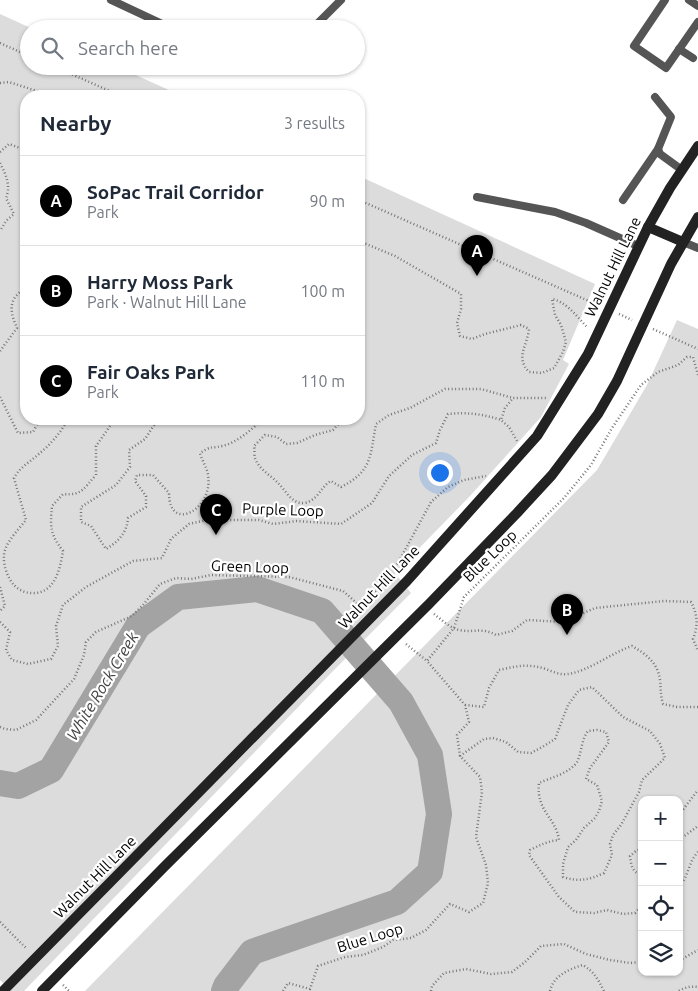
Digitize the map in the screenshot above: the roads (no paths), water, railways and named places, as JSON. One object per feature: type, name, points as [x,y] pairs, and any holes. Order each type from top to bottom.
[{"type":"main road","name":"Walnut Hill Lane","points":[[3,991],[407,582],[536,436],[588,354],[648,227],[670,188],[698,146]]},
{"type":"main road","points":[[42,991],[429,604],[523,507],[575,445],[598,414],[617,381],[671,264],[698,217]]},
{"type":"main road","points":[[648,227],[683,242]]},
{"type":"lane","points":[[111,0],[154,20]]},
{"type":"lane","points":[[321,20],[341,0]]},
{"type":"lane","points":[[665,0],[634,46],[666,68],[698,22]]},
{"type":"lane","points":[[689,0],[698,6]]},
{"type":"lane","points":[[680,48],[693,58]]},
{"type":"lane","points":[[623,200],[658,149],[671,117],[655,97]]},
{"type":"lane","points":[[658,149],[660,154],[682,170]]},
{"type":"lane","points":[[477,197],[555,212],[586,223],[638,246]]},
{"type":"lane","points":[[683,242],[698,248]]},
{"type":"waterway","name":"White Rock Creek","points":[[0,783],[18,786],[51,770],[138,626],[178,597],[257,589],[322,611],[401,702],[430,755],[439,814],[430,872],[397,902],[252,952],[224,991]]},
{"type":"place","name":"SoPac Trail Corridor","points":[[477,276]]},
{"type":"place","name":"Fair Oaks Park","points":[[216,535]]},
{"type":"place","name":"Harry Moss Park","points":[[567,635]]}]
